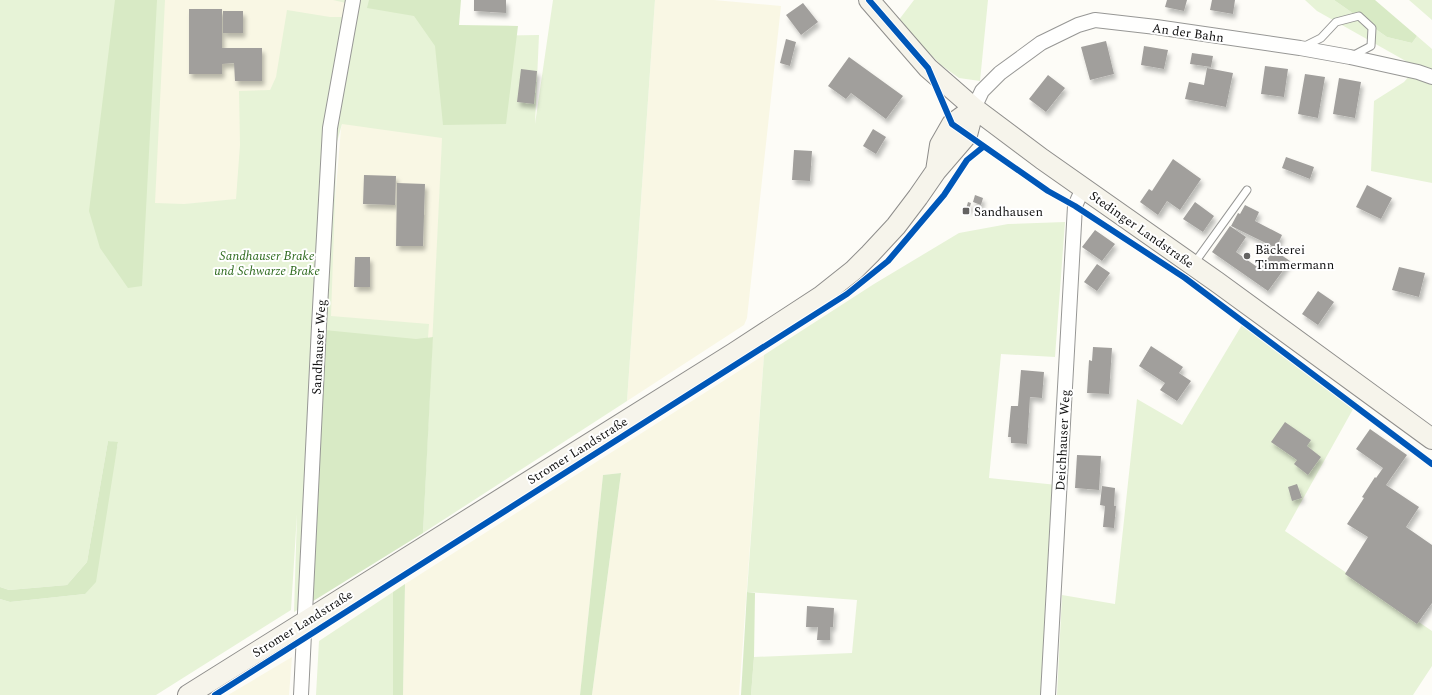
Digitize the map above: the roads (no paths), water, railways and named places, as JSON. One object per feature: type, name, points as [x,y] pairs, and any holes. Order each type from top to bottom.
[{"type":"main road","name":"Stedinger Landstraße","points":[[869,0],[928,68],[974,108],[1432,439]]},
{"type":"main road","name":"Stromer Landstraße","points":[[188,695],[734,353],[820,297],[854,270],[891,231],[936,171],[955,151],[967,135],[974,108]]},
{"type":"street","name":"Sandhauser Weg","points":[[302,695],[318,334],[330,128],[353,0]]},
{"type":"street","name":"An der Bahn","points":[[974,108],[982,91],[1000,72],[1035,48],[1078,25],[1095,20],[1156,27],[1300,48],[1350,57],[1418,72],[1432,77]]},
{"type":"street","name":"Deichhauser Weg","points":[[1048,695],[1075,206],[1083,188]]},
{"type":"lane","points":[[1300,48],[1321,38],[1336,22],[1359,16],[1372,28],[1371,46],[1350,57]]},
{"type":"lane","points":[[1193,266],[1247,190]]},
{"type":"place","name":"Sandhausen","points":[[966,211]]},
{"type":"place","name":"Bäckerei Timmermann","points":[[1247,256]]},
{"type":"park label","name":"Sandhauser Brake und Schwarze Brake","points":[[267,262]]}]
